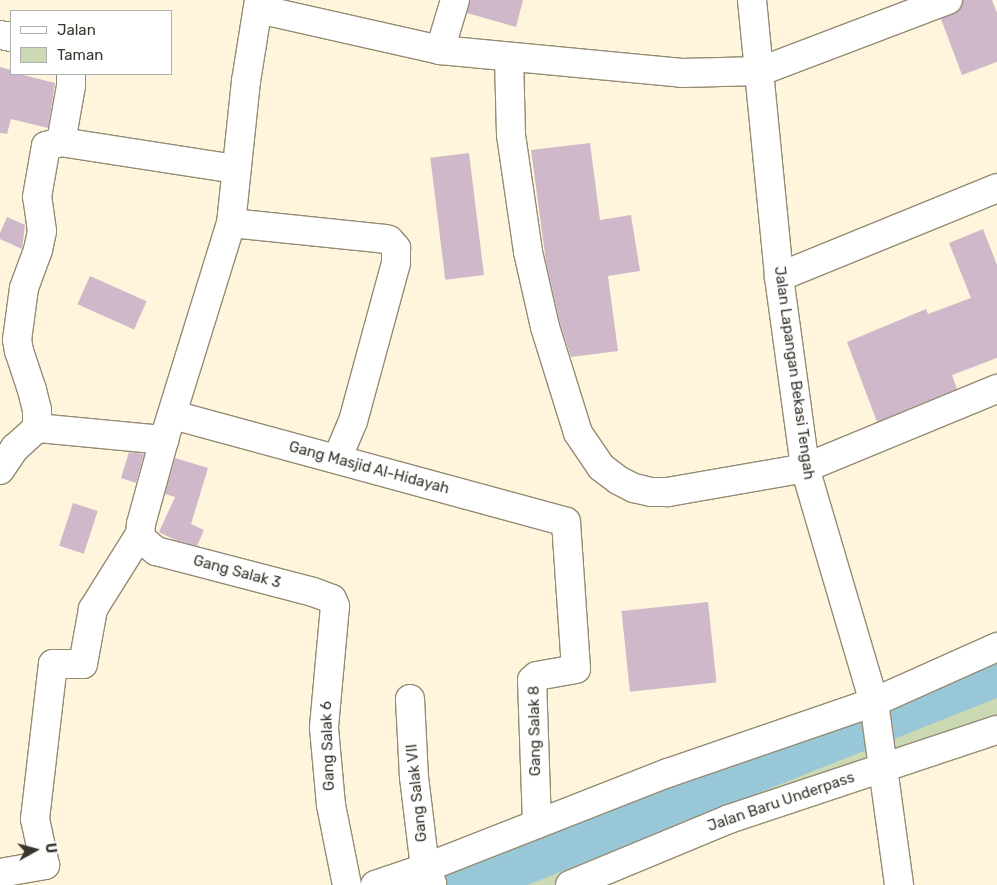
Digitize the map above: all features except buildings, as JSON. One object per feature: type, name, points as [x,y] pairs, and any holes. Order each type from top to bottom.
[{"type":"street","points":[[440,50],[455,0]]},
{"type":"street","name":"Jalan Lapangan Bekasi Tengah","points":[[752,0],[761,71],[779,277],[805,468],[874,702],[899,885]]},
{"type":"street","points":[[0,873],[45,865],[35,819],[53,664],[83,664],[93,609],[140,534],[140,524],[230,223],[246,81],[259,5],[440,50],[682,73],[761,71],[948,0]]},
{"type":"street","points":[[509,58],[511,135],[528,252],[553,354],[578,433],[589,452],[601,467],[618,480],[634,488],[651,492],[668,492],[805,468],[997,389]]},
{"type":"street","points":[[61,142],[71,86],[71,75]]},
{"type":"street","points":[[0,470],[15,448],[36,428],[36,410],[32,390],[17,340],[24,288],[38,250],[42,231],[37,197],[46,146],[61,142],[236,169]]},
{"type":"street","points":[[779,277],[997,188]]},
{"type":"street","points":[[230,223],[385,239],[389,240],[396,248],[396,263],[353,420],[336,459]]},
{"type":"street","name":"Gang Masjid Al-Hidayah","points":[[36,428],[169,428],[336,459],[566,522]]},
{"type":"street","name":"Gang Salak 8","points":[[537,824],[532,680],[537,676],[576,669],[566,522]]},
{"type":"street","name":"Gang Salak 3","points":[[140,534],[144,541],[156,551],[313,592],[332,599],[335,606]]},
{"type":"street","name":"Gang Salak 6","points":[[335,606],[324,728],[331,805],[347,885]]},
{"type":"street","points":[[374,885],[430,878],[537,824],[668,772],[874,702],[997,647]]},
{"type":"street","name":"Gang Salak VII","points":[[410,699],[414,777],[430,878]]},
{"type":"street","name":"Jalan Baru Underpass","points":[[570,885],[729,819],[997,730]]},
{"type":"green space","points":[[997,647],[997,730],[570,885],[377,885]]},
{"type":"waterway","points":[[460,885],[997,671]]}]
